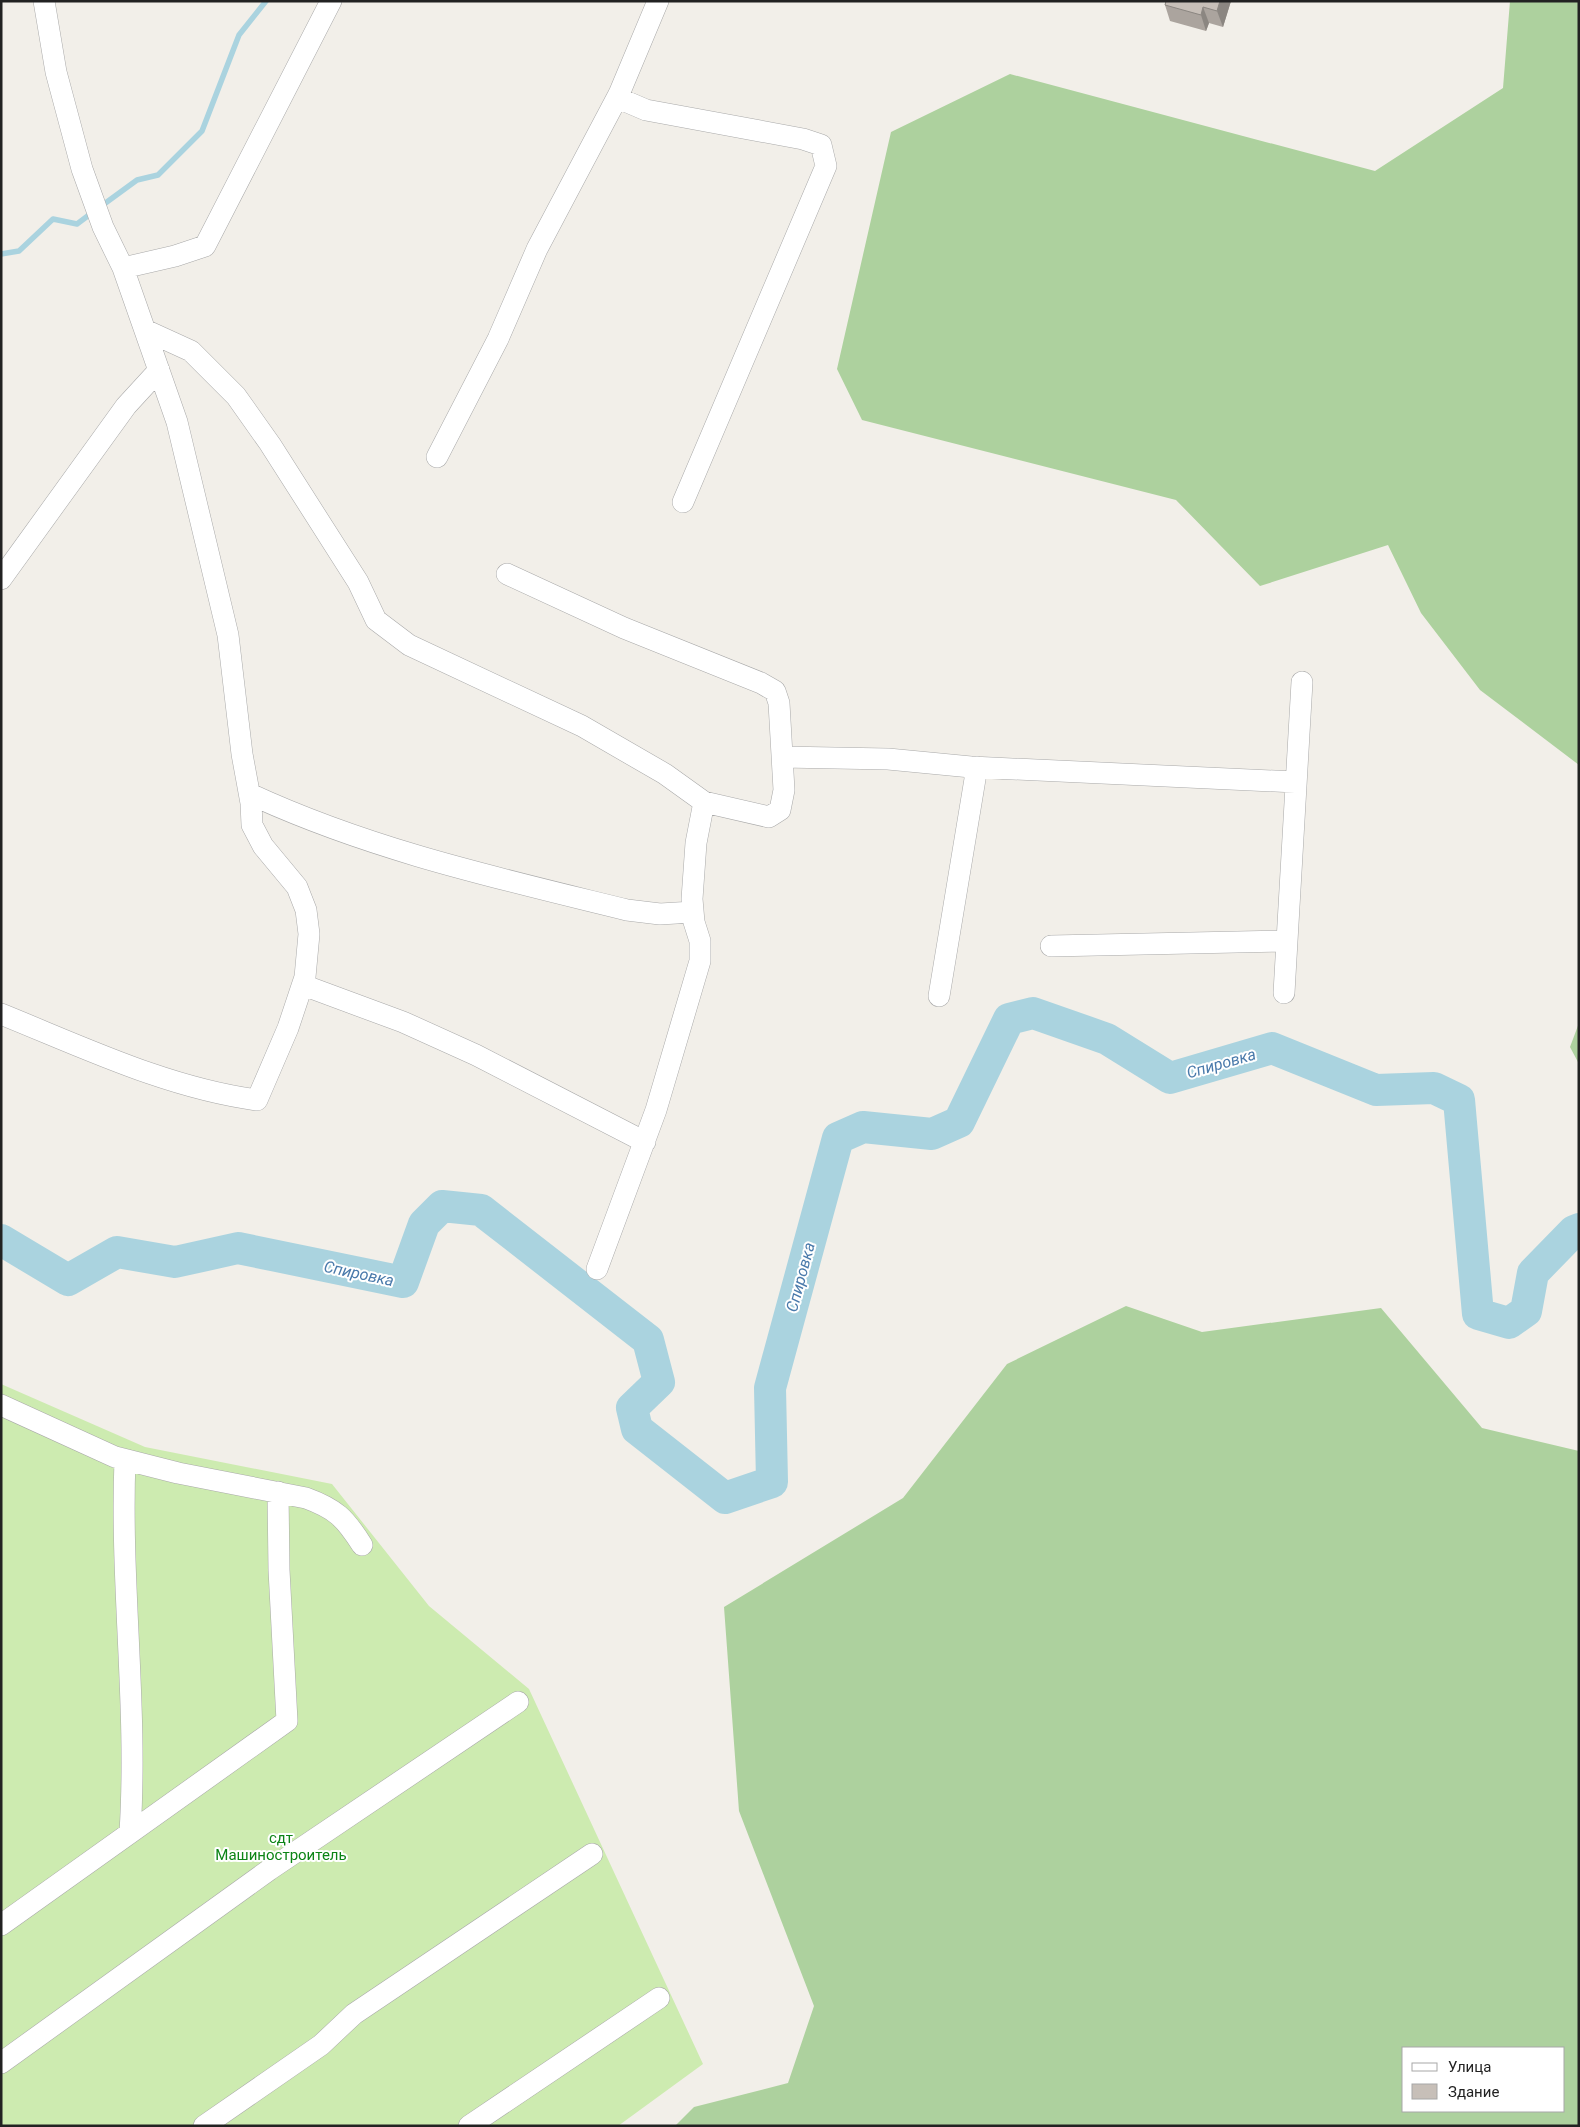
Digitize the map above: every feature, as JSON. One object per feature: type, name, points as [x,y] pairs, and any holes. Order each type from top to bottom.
[{"type":"street","points":[[1,1014],[176,1083],[257,1100],[288,1028],[303,985],[309,934],[306,910],[297,887],[259,839],[252,825],[250,794],[242,754],[228,635],[177,422],[123,268],[103,227],[82,168],[56,72],[44,1]]},
{"type":"street","points":[[123,268],[175,256],[205,246],[331,1]]},
{"type":"street","points":[[437,457],[498,339],[537,250],[619,94],[658,1]]},
{"type":"street","points":[[619,94],[625,101],[646,110],[803,139],[821,145],[826,166],[683,502]]},
{"type":"street","points":[[145,330],[191,351],[236,396],[270,444],[358,582],[376,620],[409,645],[582,726],[665,774],[704,802],[769,817],[780,810],[784,790],[779,703],[775,691],[761,683],[624,628],[507,574]]},
{"type":"street","points":[[1,579],[126,406],[158,370]]},
{"type":"street","points":[[1284,992],[1302,682]]},
{"type":"street","points":[[782,757],[888,759],[977,767],[1295,782]]},
{"type":"street","points":[[939,996],[977,767]]},
{"type":"street","points":[[250,794],[299,817],[398,851],[627,910],[660,914],[693,912]]},
{"type":"street","points":[[597,1269],[645,1142],[700,961],[700,941],[693,912],[696,843],[704,802]]},
{"type":"street","points":[[1051,946],[1286,941]]},
{"type":"street","points":[[303,985],[403,1022],[645,1142]]},
{"type":"street","points":[[1,1405],[78,1442],[125,1460],[306,1498],[333,1509],[350,1526],[362,1545]]},
{"type":"street","points":[[125,1460],[123,1513],[134,1775],[130,1832]]},
{"type":"street","points":[[1,1924],[287,1721],[279,1570],[278,1492]]},
{"type":"street","points":[[1,2063],[270,1870],[518,1702]]},
{"type":"street","points":[[204,2126],[321,2045],[354,2014],[592,1854]]},
{"type":"street","points":[[469,2126],[659,1998]]},
{"type":"green space","points":[[1510,1],[1579,1],[1579,765],[1480,690],[1421,613],[1388,545],[1260,586],[1176,500],[862,420],[837,369],[891,132],[1010,74],[1375,171],[1503,88]]},
{"type":"green space","points":[[1579,1023],[1579,1064],[1570,1047]]},
{"type":"green space","points":[[1126,1306],[1202,1332],[1381,1308],[1482,1428],[1579,1451],[1579,2126],[675,2126],[694,2107],[788,2083],[814,2006],[739,1811],[724,1607],[903,1498],[1007,1364]]},
{"type":"green space","name":"сдт Машиностроитель","points":[[1,1384],[145,1447],[332,1484],[429,1606],[529,1689],[703,2064],[618,2126],[1,2126]]},
{"type":"building","points":[[1166,1],[1220,1],[1217,11],[1203,7],[1201,15],[1165,5]]},
{"type":"waterway","points":[[100,207],[137,180],[158,175],[202,131],[239,35],[266,1]]},
{"type":"waterway","points":[[1,254],[19,251],[53,219],[77,224],[93,212]]},
{"type":"waterway","name":"Спировка","points":[[1,1240],[68,1280],[117,1252],[175,1262],[238,1248],[403,1282],[424,1224],[442,1206],[481,1210],[648,1340],[659,1382],[632,1408],[637,1429],[725,1498],[772,1482],[770,1388],[838,1138],[863,1127],[932,1134],[959,1122],[1009,1019],[1033,1013],[1107,1039],[1170,1078],[1272,1048],[1376,1090],[1434,1088],[1459,1100],[1478,1314],[1509,1323],[1526,1311],[1533,1273],[1574,1231],[1579,1229]]}]
